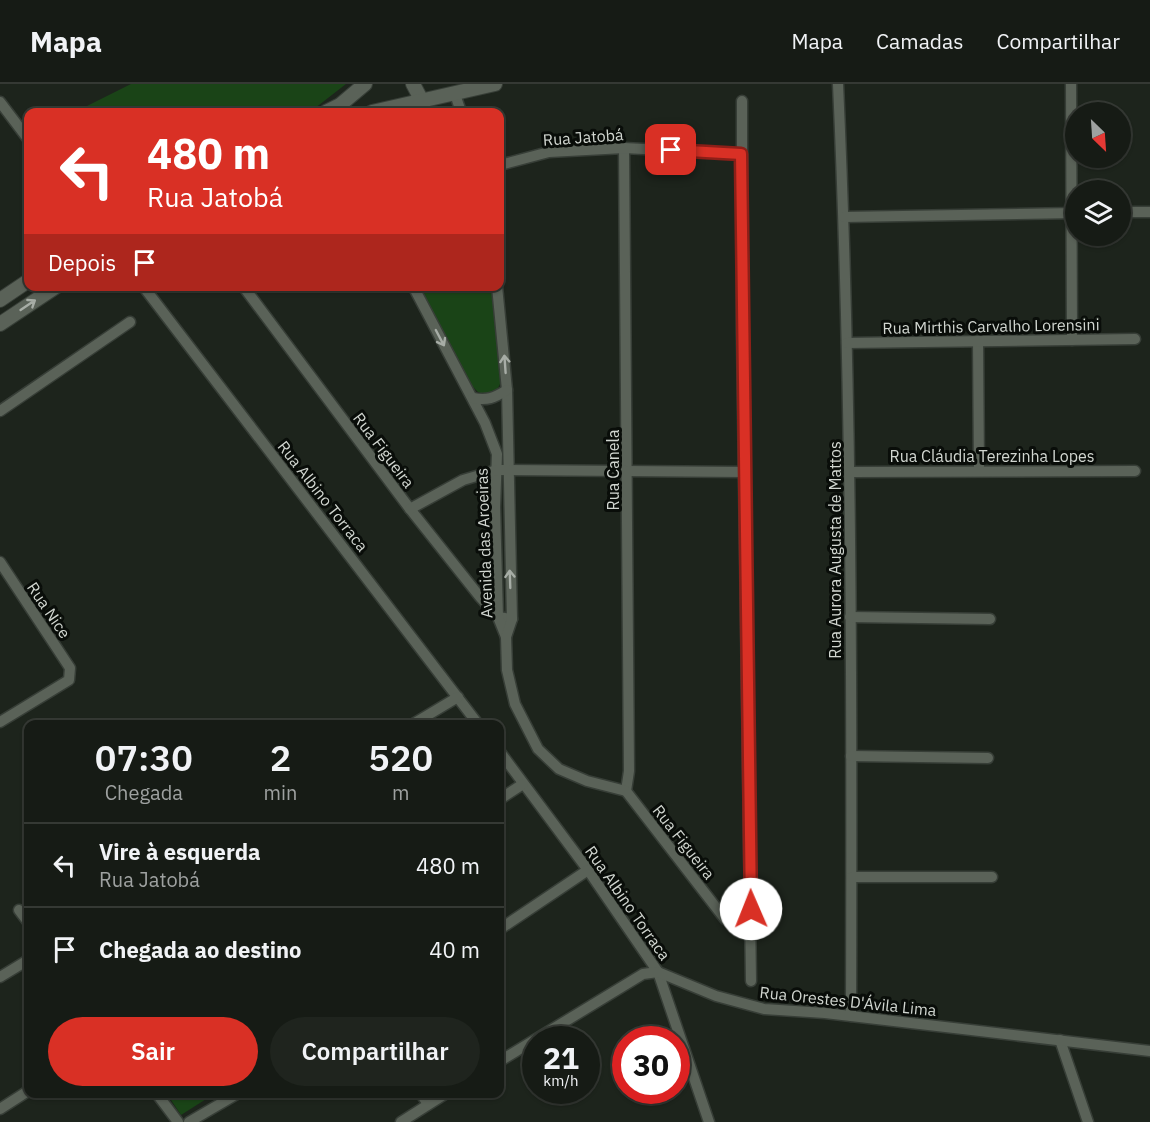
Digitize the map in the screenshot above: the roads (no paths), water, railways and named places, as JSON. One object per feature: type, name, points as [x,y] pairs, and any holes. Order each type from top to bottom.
[{"type":"street","points":[[334,108],[364,84]]},
{"type":"street","points":[[413,84],[424,107],[455,94],[495,84]]},
{"type":"street","name":"Rua Aurora Augusta de Mattos","points":[[838,84],[844,217],[850,472],[852,1016]]},
{"type":"street","points":[[1071,84],[1073,180]]},
{"type":"street","points":[[455,94],[460,108]]},
{"type":"street","points":[[742,101],[751,981]]},
{"type":"street","points":[[0,102],[24,134]]},
{"type":"street","name":"Rua Jatobá","points":[[504,164],[549,152],[624,148],[741,154]]},
{"type":"street","name":"Rua Canela","points":[[624,148],[629,771],[626,792]]},
{"type":"street","points":[[1131,212],[1150,212]]},
{"type":"street","points":[[844,217],[1065,213]]},
{"type":"street","points":[[1072,340],[1073,246]]},
{"type":"street","points":[[0,300],[24,283]]},
{"type":"street","points":[[0,324],[50,291]]},
{"type":"street","name":"Rua Albino Torraca","points":[[147,291],[475,720]]},
{"type":"street","name":"Rua Figueira","points":[[251,291],[410,509],[498,617]]},
{"type":"street","name":"Avenida das Aroeiras","points":[[416,291],[485,423],[502,470],[495,507],[498,617],[506,637]]},
{"type":"street","points":[[497,291],[507,390],[502,470],[512,620],[506,637],[507,670],[515,704],[538,749],[559,769],[586,781],[626,792]]},
{"type":"street","points":[[0,411],[130,322]]},
{"type":"street","name":"Rua Mirthis Carvalho Lorensini","points":[[847,343],[1136,339]]},
{"type":"street","points":[[978,341],[979,471]]},
{"type":"street","points":[[472,398],[485,401],[507,390]]},
{"type":"street","points":[[410,509],[463,480],[502,470],[744,472]]},
{"type":"street","name":"Rua Cláudia Terezinha Lopes","points":[[850,472],[1135,471]]},
{"type":"street","name":"Rua Nice","points":[[0,564],[70,668],[71,674],[69,680],[0,722]]},
{"type":"street","points":[[498,617],[512,620]]},
{"type":"street","points":[[850,617],[990,619]]},
{"type":"street","points":[[420,720],[458,697]]},
{"type":"street","points":[[851,756],[988,758]]},
{"type":"street","name":"Rua Albino Torraca","points":[[504,757],[588,870],[658,972],[709,1122]]},
{"type":"street","points":[[504,796],[524,784]]},
{"type":"street","name":"Rua Figueira","points":[[626,792],[725,919],[751,931]]},
{"type":"street","points":[[504,926],[588,870]]},
{"type":"street","points":[[852,877],[992,877]]},
{"type":"street","points":[[20,910],[24,916]]},
{"type":"street","points":[[0,977],[24,962]]},
{"type":"street","points":[[504,1059],[643,974],[658,972]]},
{"type":"street","name":"Rua Orestes D'Ávila Lima","points":[[658,972],[717,996],[764,1009],[852,1016],[1150,1051]]},
{"type":"street","points":[[1060,1040],[1088,1122]]},
{"type":"street","points":[[0,1108],[24,1093]]},
{"type":"street","points":[[160,1098],[177,1122]]},
{"type":"street","points":[[189,1122],[230,1098]]},
{"type":"street","points":[[424,1098],[428,1104]]},
{"type":"street","points":[[400,1122],[438,1098]]}]
